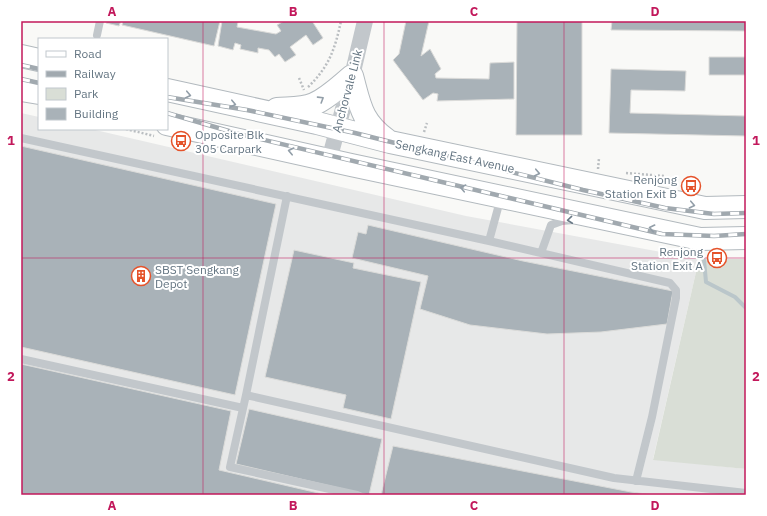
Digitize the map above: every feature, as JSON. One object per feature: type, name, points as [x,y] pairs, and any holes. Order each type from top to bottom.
[{"type":"main road","points":[[21,56],[38,60]]},
{"type":"main road","points":[[256,110],[296,108],[313,104],[327,96],[352,76],[361,109],[367,122],[377,133],[390,142]]},
{"type":"main road","points":[[21,90],[38,93]]},
{"type":"main road","name":"Sengkang East Avenue","points":[[168,90],[390,142],[705,208],[746,207]]},
{"type":"main road","points":[[168,124],[329,160],[700,238],[746,238]]},
{"type":"street","name":"Anchorvale Link","points":[[329,160],[352,76],[365,21]]},
{"type":"lane","points":[[97,35],[100,21]]},
{"type":"lane","points":[[21,138],[489,241],[670,283],[676,290],[676,298],[652,417],[636,481]]},
{"type":"lane","points":[[287,196],[230,467],[357,495]]},
{"type":"lane","points":[[489,241],[501,196]]},
{"type":"lane","points":[[541,253],[551,225],[562,221],[609,218]]},
{"type":"lane","points":[[21,359],[243,408]]},
{"type":"lane","points":[[246,395],[614,478],[746,493]]},
{"type":"path","points":[[299,78],[303,89],[316,80],[325,68],[335,48],[341,21]]},
{"type":"path","points":[[417,131],[425,131],[427,123]]},
{"type":"path","points":[[620,172],[664,176]]},
{"type":"shaded area","name":"SBST Sengkang Depot","points":[[21,113],[38,117],[38,130],[95,130],[466,216],[699,259],[653,459],[746,469],[746,495],[21,495]]},
{"type":"green space","points":[[699,259],[746,259],[746,469],[653,460]]},
{"type":"building","points":[[107,21],[121,21],[119,26],[106,23]]},
{"type":"building","points":[[123,21],[220,21],[214,46],[122,25]]},
{"type":"building","points":[[222,21],[238,22],[237,27],[276,34],[281,31],[277,25],[284,21],[312,21],[323,38],[313,45],[306,35],[290,47],[296,55],[285,62],[279,54],[275,57],[269,50],[258,48],[258,53],[240,49],[241,45],[235,43],[233,50],[218,46]]},
{"type":"building","points":[[406,21],[429,21],[421,56],[430,49],[441,69],[435,74],[436,78],[489,79],[490,63],[514,62],[514,99],[437,101],[438,94],[433,93],[423,100],[393,60],[399,54]]},
{"type":"building","points":[[517,21],[582,21],[582,135],[516,135]]},
{"type":"building","points":[[612,21],[746,21],[746,31],[611,30]]},
{"type":"building","points":[[709,57],[746,57],[746,75],[709,75]]},
{"type":"building","points":[[611,69],[686,71],[685,91],[631,90],[630,113],[746,116],[746,136],[609,133]]},
{"type":"building","name":"SBST Sengkang Depot","points":[[21,146],[276,204],[235,395],[21,347]]},
{"type":"building","points":[[368,225],[523,261],[673,291],[667,324],[601,332],[547,334],[470,325],[420,309],[428,276],[352,258],[358,232],[366,234]]},
{"type":"building","points":[[294,250],[354,263],[353,268],[421,282],[391,419],[343,408],[346,395],[265,377]]},
{"type":"building","points":[[21,364],[231,411],[219,470],[327,495],[21,495]]},
{"type":"building","points":[[249,409],[382,439],[369,495],[236,464]]},
{"type":"building","points":[[393,446],[631,492],[654,495],[381,495]]},
{"type":"waterway","points":[[704,260],[706,282],[735,297],[746,308]]},
{"type":"railway","points":[[21,65],[38,69]]},
{"type":"railway","points":[[21,79],[38,83]]},
{"type":"railway","points":[[168,97],[247,110],[355,133],[583,190],[665,208],[714,214],[746,213]]},
{"type":"railway","points":[[168,113],[239,134],[662,234],[714,236],[746,234]]},
{"type":"place","name":"Opposite Blk 305 Carpark","points":[[181,141]]},
{"type":"place","name":"Renjong Station Exit B","points":[[691,186]]},
{"type":"place","name":"Renjong Station Exit A","points":[[717,258]]},
{"type":"place","name":"SBST Sengkang Depot","points":[[141,276]]}]
